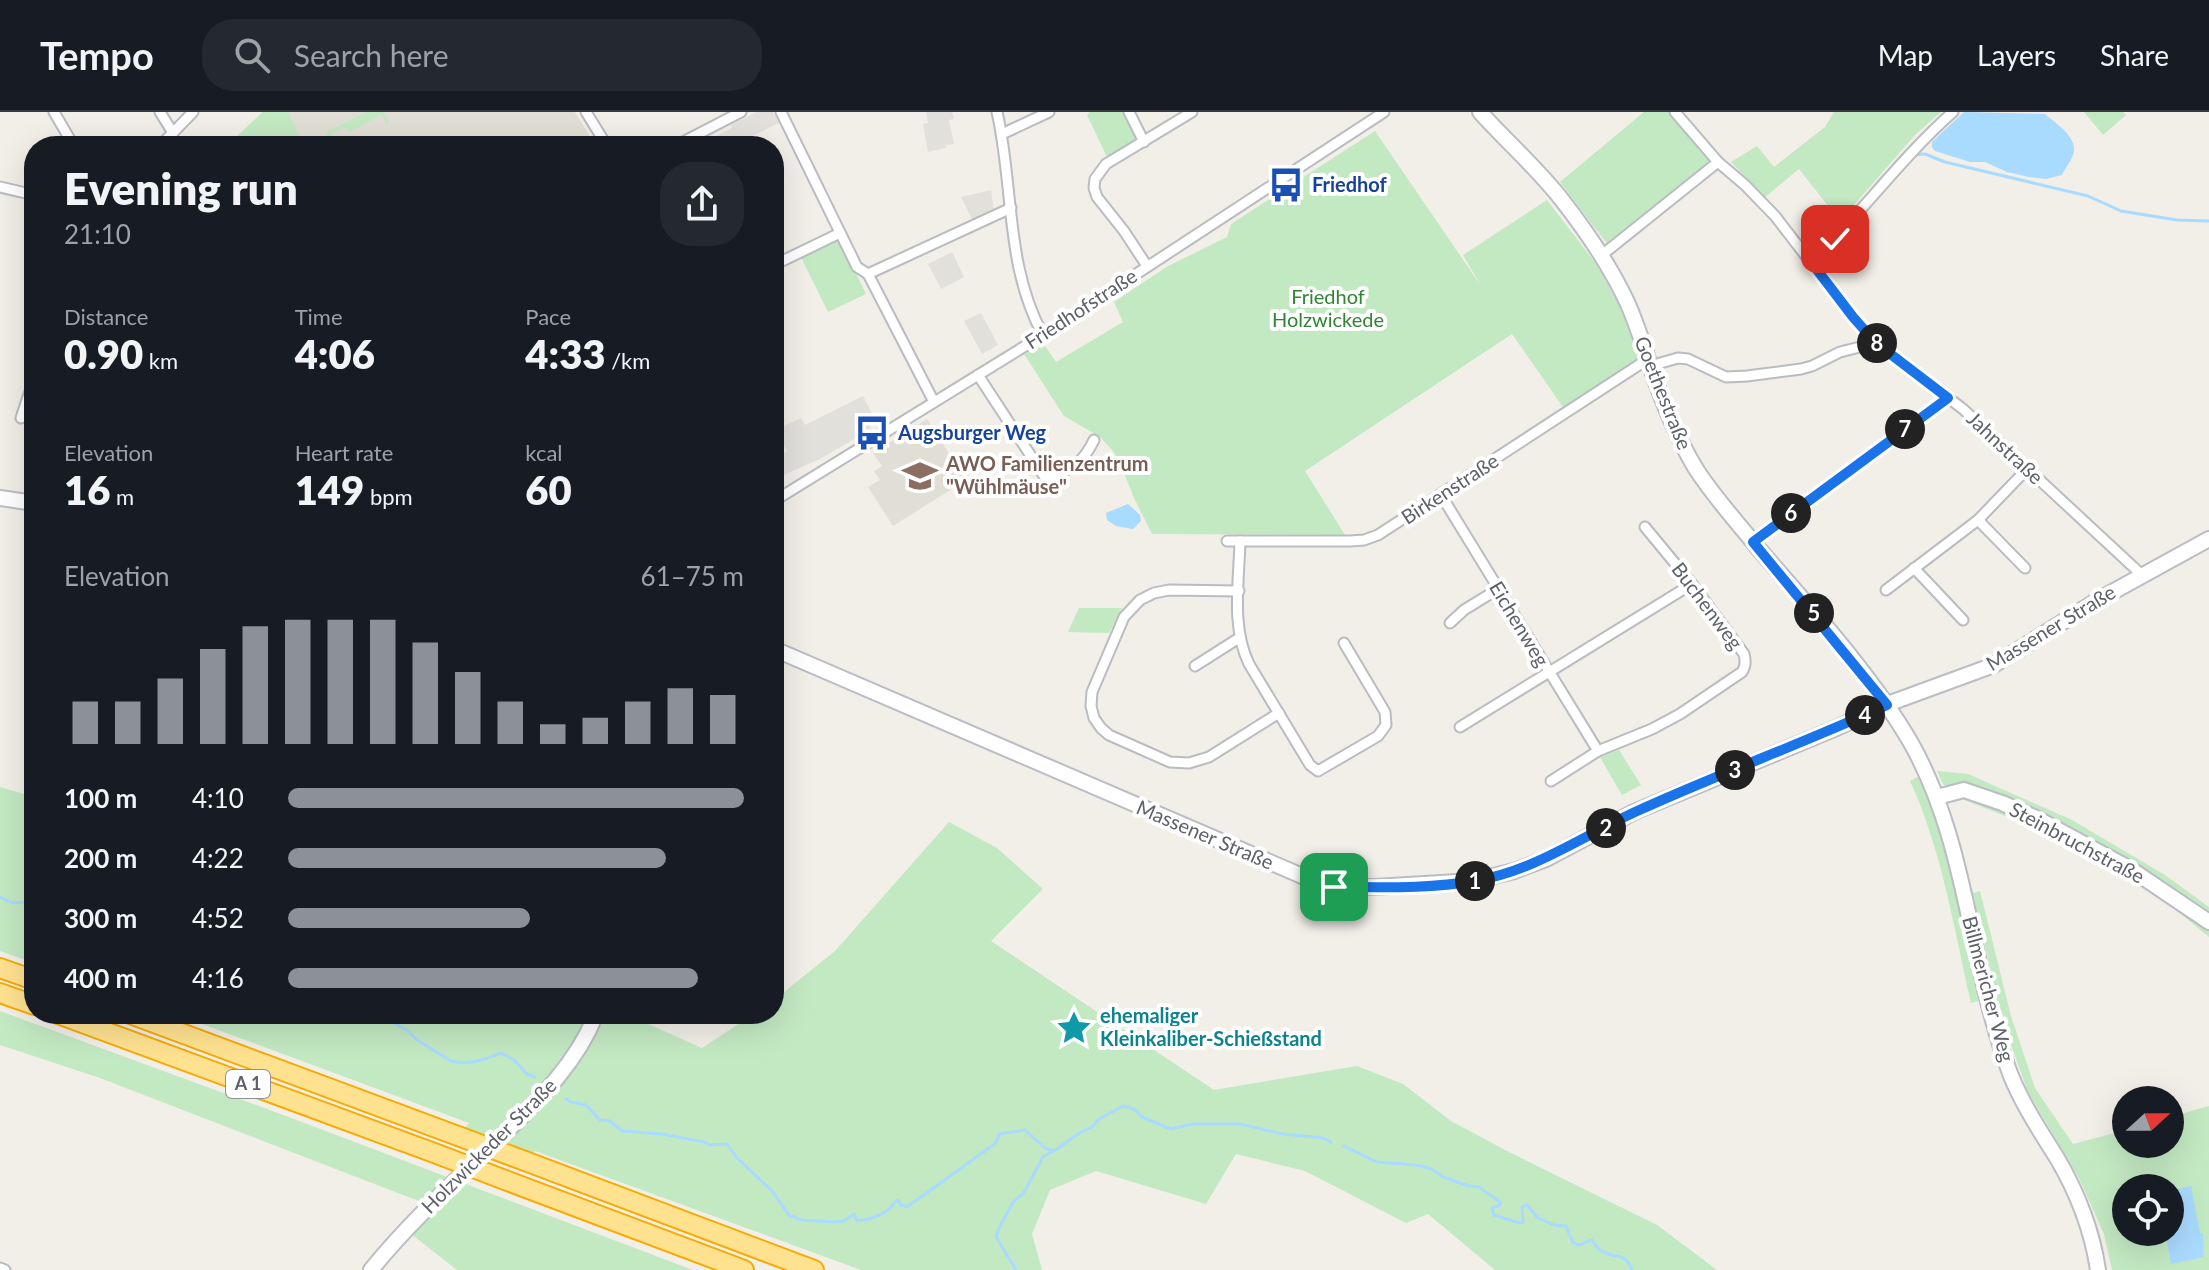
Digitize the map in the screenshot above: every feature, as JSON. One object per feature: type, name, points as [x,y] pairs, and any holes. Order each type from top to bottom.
[{"type":"highway","points":[[0,968],[24,976]]},
{"type":"highway","points":[[0,993],[24,1001]]},
{"type":"highway","name":"A 1","points":[[85,1024],[744,1270]]},
{"type":"highway","name":"A 1","points":[[157,1024],[814,1270]]},
{"type":"street","points":[[54,112],[68,136]]},
{"type":"street","points":[[160,112],[173,133]]},
{"type":"street","points":[[170,136],[193,112]]},
{"type":"street","points":[[586,112],[601,136]]},
{"type":"street","points":[[694,136],[741,112]]},
{"type":"street","points":[[781,112],[857,267],[868,274],[934,402]]},
{"type":"street","points":[[997,112],[1020,279],[1034,320],[1043,335]]},
{"type":"street","points":[[1002,134],[1049,112]]},
{"type":"street","points":[[1129,112],[1144,142]]},
{"type":"street","points":[[1147,266],[1124,231],[1100,203],[1094,188],[1095,179],[1101,168],[1192,112]]},
{"type":"street","name":"Friedhofstraße","points":[[784,495],[1043,335],[1384,112]]},
{"type":"street","name":"Goethestraße","points":[[1480,112],[1561,198],[1602,255],[1628,304],[1668,415],[1699,473],[1722,506],[1887,705]]},
{"type":"street","name":"Jahnstraße","points":[[1675,112],[1718,162],[1760,199],[1876,343],[1963,409],[2142,575]]},
{"type":"street","points":[[1811,262],[1905,158],[1953,112]]},
{"type":"street","points":[[1602,255],[1718,162]]},
{"type":"street","points":[[0,187],[24,193]]},
{"type":"street","points":[[868,274],[1011,208]]},
{"type":"street","points":[[784,260],[840,233]]},
{"type":"street","points":[[1649,362],[1688,359],[1726,377],[1747,376],[1801,369],[1840,352],[1876,343]]},
{"type":"street","name":"Birkenstraße","points":[[1227,541],[1364,540],[1384,532],[1649,362]]},
{"type":"street","points":[[978,375],[1046,479],[1086,458],[1094,440]]},
{"type":"street","points":[[1753,542],[1948,398]]},
{"type":"street","points":[[21,418],[24,409]]},
{"type":"street","points":[[1886,590],[1978,520],[2027,469]]},
{"type":"street","name":"Eichenweg","points":[[1441,495],[1598,751]]},
{"type":"street","points":[[0,498],[24,502]]},
{"type":"street","points":[[1978,520],[2025,568]]},
{"type":"street","name":"Buchenweg","points":[[1598,751],[1680,714],[1745,668],[1744,654],[1645,527]]},
{"type":"street","name":"Massener Straße","points":[[784,653],[1301,876],[1334,887],[1474,881],[1546,859],[1634,812],[1887,705],[1994,665],[2096,601],[2209,539]]},
{"type":"street","points":[[1240,541],[1239,638],[1249,664],[1310,765],[1318,771],[1378,736],[1386,725],[1385,712],[1344,643]]},
{"type":"street","points":[[1914,568],[1963,620]]},
{"type":"street","points":[[1460,727],[1692,584]]},
{"type":"street","points":[[1450,623],[1464,610],[1498,589]]},
{"type":"street","points":[[1239,591],[1162,591],[1134,605],[1124,617],[1094,686],[1090,699],[1092,713],[1109,735],[1161,759],[1183,764],[1209,757],[1279,713]]},
{"type":"street","points":[[1195,666],[1239,638]]},
{"type":"street","name":"Billmericher Weg","points":[[1887,705],[1937,797],[1960,874],[1979,969],[2002,1051],[2020,1096],[2073,1189],[2086,1221],[2098,1270]]},
{"type":"street","points":[[1551,781],[1598,751]]},
{"type":"street","name":"Steinbruchstraße","points":[[1937,797],[1964,790],[2036,818],[2132,870],[2209,922]]},
{"type":"street","name":"Holzwickeder Straße","points":[[371,1270],[414,1222],[543,1094],[581,1044],[591,1024]]},
{"type":"shaded area","points":[[263,112],[575,112],[590,136],[238,136]]},
{"type":"shaded area","points":[[757,112],[773,112],[779,123],[752,136],[716,136],[732,128],[731,125]]},
{"type":"shaded area","points":[[926,112],[952,112],[954,119],[949,120],[954,144],[928,152],[923,124],[928,123]]},
{"type":"shaded area","points":[[991,190],[994,211],[973,221],[961,197]]},
{"type":"shaded area","points":[[952,252],[964,277],[941,289],[928,264]]},
{"type":"shaded area","points":[[981,313],[998,345],[982,354],[964,321]]},
{"type":"shaded area","points":[[863,396],[874,418],[867,422],[871,429],[820,459],[784,475],[784,454],[787,452],[784,426],[801,418],[805,425]]},
{"type":"shaded area","name":"AWO Familienzentrum \"Wühlmäuse\"","points":[[927,419],[966,480],[893,526],[868,487],[880,480],[874,471],[882,466],[873,453]]},
{"type":"green space","points":[[263,112],[288,112],[299,136],[238,136]]},
{"type":"green space","points":[[366,112],[384,112],[389,122],[387,125],[382,114],[350,132],[345,128],[327,136],[326,132]]},
{"type":"green space","points":[[1090,112],[1125,112],[1137,137],[1135,142],[1108,159],[1087,115]]},
{"type":"green space","points":[[1644,112],[1669,112],[1710,163],[1608,245],[1560,182]]},
{"type":"green space","points":[[1834,112],[1941,112],[1915,135],[1840,221],[1799,169],[1765,197],[1731,162],[1757,146],[1774,167],[1825,127]]},
{"type":"green space","points":[[2084,112],[2123,112],[2126,115],[2103,135]]},
{"type":"green space","name":"Friedhof Holzwickede","points":[[1375,131],[1481,286],[1463,255],[1547,200],[1597,265],[1620,307],[1639,358],[1563,407],[1512,334],[1305,471],[1345,535],[1152,534],[1113,451],[1100,437],[1064,416],[1024,354],[1043,343],[1056,362],[1123,322],[1114,302],[1168,266],[1227,237],[1231,224]]},
{"type":"green space","points":[[839,238],[866,294],[828,312],[801,257]]},
{"type":"green space","points":[[1079,608],[1122,608],[1109,633],[1068,632]]},
{"type":"green space","points":[[1619,750],[1641,785],[1622,795],[1600,757]]},
{"type":"green space","points":[[1937,771],[1968,774],[2072,820],[2165,875],[2209,907],[2209,937],[2166,902],[2108,866],[2028,825],[1962,799],[1943,784]]},
{"type":"green space","points":[[1919,776],[1949,858],[1963,914],[1982,1000],[1971,1003],[1939,862],[1910,781]]},
{"type":"green space","points":[[0,787],[24,794],[24,959],[0,951]]},
{"type":"green space","points":[[949,822],[997,848],[1043,889],[991,941],[1214,1090],[1357,1066],[1403,1084],[1451,1121],[1657,1225],[1717,1270],[1495,1270],[1428,1214],[1406,1223],[1305,1171],[1236,1154],[1206,1204],[1096,1171],[1050,1190],[1032,1234],[1042,1270],[861,1270],[535,1151],[525,1161],[458,1136],[469,1123],[202,1024],[648,1024],[702,1048],[739,1024],[784,1024],[784,992],[835,951]]},
{"type":"green space","points":[[1980,891],[2011,1016],[2035,1088],[2073,1144],[2112,1134],[2112,1158],[2184,1158],[2184,1113],[2209,1106],[2209,1270],[2112,1270],[2104,1234],[2080,1180],[2028,1092],[2002,1020],[1973,893]]},
{"type":"green space","points":[[0,1011],[24,1020],[24,1024],[35,1024],[294,1119],[693,1270],[457,1270],[406,1230],[429,1205],[100,1078],[0,1045]]},
{"type":"water","points":[[1964,112],[2045,114],[2071,139],[2073,156],[2062,175],[2046,179],[2007,172],[1985,162],[1970,162],[1935,151],[1932,142]]},
{"type":"water","points":[[1128,504],[1140,515],[1141,521],[1133,529],[1116,526],[1107,520],[1106,513]]},
{"type":"water","points":[[2191,1186],[2200,1233],[2203,1233],[2204,1257],[2171,1264],[2168,1246],[2184,1246],[2184,1188]]},
{"type":"waterway","points":[[1914,155],[1925,154],[1945,162],[2088,196],[2121,211],[2177,220],[2209,221]]},
{"type":"waterway","points":[[0,897],[13,903],[24,902]]},
{"type":"waterway","points":[[396,1024],[451,1061],[471,1062],[501,1053],[535,1077]]},
{"type":"waterway","points":[[566,1099],[586,1105],[600,1120],[610,1121],[622,1131],[662,1134],[710,1145],[727,1144],[737,1158],[772,1191],[789,1215],[801,1220],[834,1222],[844,1221],[854,1214],[857,1221],[874,1217],[898,1200],[907,1207],[996,1143],[999,1134],[1025,1130],[1045,1148],[1054,1151],[1123,1106],[1171,1129],[1193,1124],[1240,1124],[1331,1142]]},
{"type":"waterway","points":[[1344,1146],[1377,1162],[1417,1165],[1432,1169],[1443,1177],[1479,1187],[1500,1202],[1492,1208],[1494,1215],[1520,1223],[1523,1222],[1522,1207],[1527,1205],[1538,1218],[1566,1226],[1573,1243],[1579,1245],[1592,1240],[1600,1250],[1626,1260],[1632,1270]]},
{"type":"waterway","points":[[1016,1270],[996,1237],[1014,1201],[1023,1194],[1043,1157],[1053,1151]]},
{"type":"place","name":"Friedhof","points":[[1286,185]]},
{"type":"place","name":"Augsburger Weg","points":[[872,433]]},
{"type":"place","name":"AWO Familienzentrum \"Wühlmäuse\"","points":[[920,476]]},
{"type":"place","name":"ehemaliger Kleinkaliber-Schießstand","points":[[1074,1028]]},
{"type":"route","points":[[1334,887],[1474,881],[1514,871],[1546,859],[1634,812],[1887,705],[1753,542],[1948,398],[1876,343],[1811,262],[1835,239]]}]
